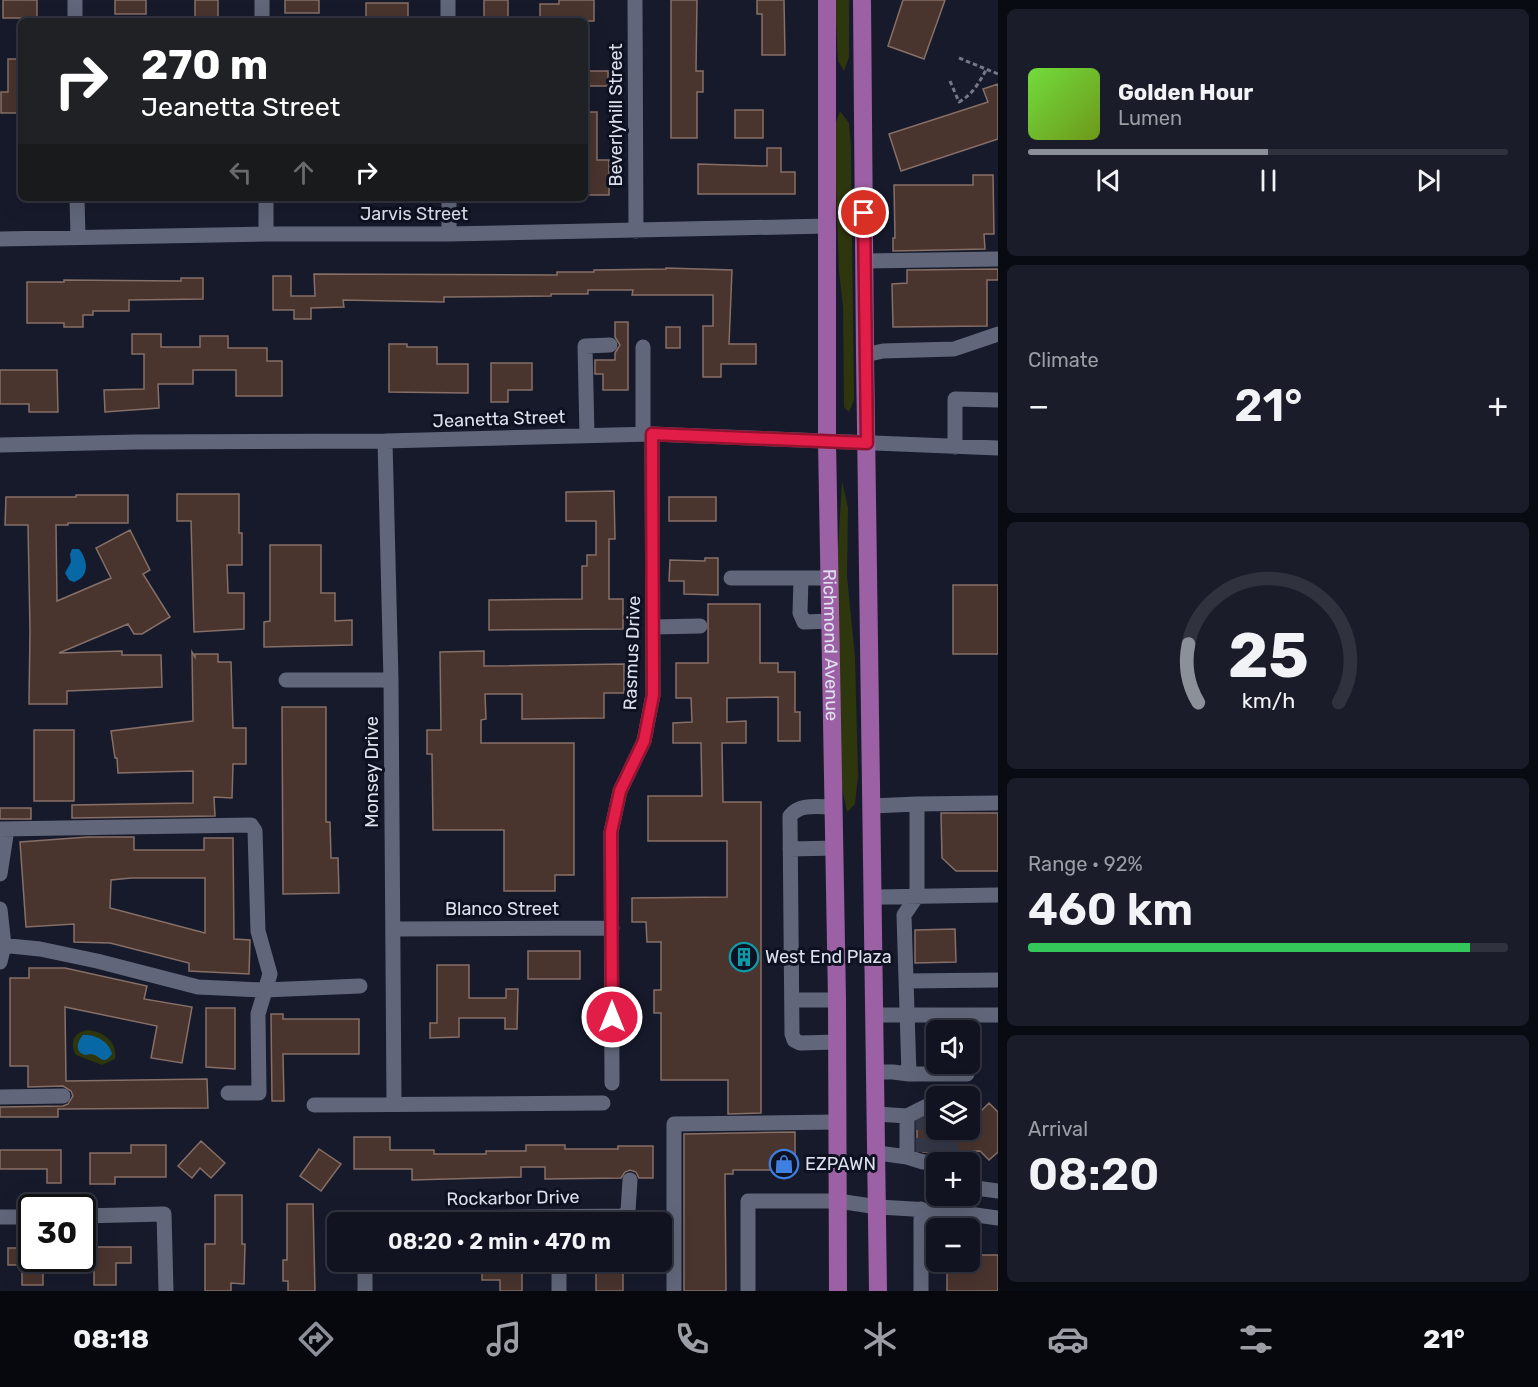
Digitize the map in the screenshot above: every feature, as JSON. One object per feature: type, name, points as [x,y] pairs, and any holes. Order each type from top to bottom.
[{"type":"main road","name":"Richmond Avenue","points":[[827,0],[827,441],[837,1000],[838,1291]]},
{"type":"main road","points":[[862,0],[878,1291]]},
{"type":"street","points":[[75,0],[75,18]]},
{"type":"street","points":[[262,0],[262,18]]},
{"type":"street","points":[[448,0],[448,18]]},
{"type":"street","name":"Beverlyhill Street","points":[[635,0],[636,231]]},
{"type":"street","points":[[77,201],[78,237]]},
{"type":"street","points":[[266,201],[266,234]]},
{"type":"street","points":[[449,201],[449,234]]},
{"type":"street","name":"Jarvis Street","points":[[0,239],[266,234],[449,234],[828,226]]},
{"type":"street","points":[[865,261],[998,259]]},
{"type":"street","points":[[865,355],[883,351],[954,349],[998,334]]},
{"type":"street","points":[[587,436],[585,346],[610,345]]},
{"type":"street","name":"Rasmus Drive","points":[[612,1083],[611,832],[620,791],[644,741],[653,695],[653,627],[643,347]]},
{"type":"street","points":[[955,447],[955,399],[998,400]]},
{"type":"street","name":"Jeanetta Street","points":[[0,445],[136,441],[385,441],[647,434],[998,447]]},
{"type":"street","name":"Monsey Drive","points":[[385,441],[391,681],[394,1103]]},
{"type":"street","points":[[731,578],[830,578]]},
{"type":"street","points":[[801,579],[800,613],[804,622],[831,621]]},
{"type":"street","points":[[653,627],[700,626]]},
{"type":"street","points":[[285,680],[391,681]]},
{"type":"street","points":[[872,806],[998,803]]},
{"type":"street","points":[[909,1074],[904,915],[917,896],[917,804]]},
{"type":"street","points":[[834,807],[802,807],[794,810],[790,816],[792,1034],[794,1040],[800,1043],[837,1042]]},
{"type":"street","points":[[0,874],[3,829],[251,825],[255,831],[258,931],[270,974],[258,1014],[259,1093],[228,1094]]},
{"type":"street","points":[[790,849],[835,848]]},
{"type":"street","points":[[874,897],[998,895]]},
{"type":"street","points":[[0,909],[2,945],[0,962]]},
{"type":"street","name":"Blanco Street","points":[[393,929],[612,928]]},
{"type":"street","points":[[2,945],[40,949],[97,961],[198,987],[264,990],[360,986]]},
{"type":"street","points":[[906,981],[998,980]]},
{"type":"street","points":[[792,1000],[837,1000]]},
{"type":"street","points":[[876,1015],[941,1020]]},
{"type":"street","points":[[978,1020],[998,1015]]},
{"type":"street","points":[[877,1072],[926,1074]]},
{"type":"street","points":[[0,1097],[63,1096]]},
{"type":"street","points":[[315,1105],[603,1103]]},
{"type":"street","points":[[877,1114],[907,1116],[926,1110]]},
{"type":"street","points":[[907,1116],[907,1157]]},
{"type":"street","points":[[674,1291],[674,1124],[837,1122]]},
{"type":"street","points":[[878,1153],[926,1158]]},
{"type":"street","name":"Rockarbor Drive","points":[[627,1212],[630,1180]]},
{"type":"street","points":[[980,1189],[998,1191]]},
{"type":"street","points":[[748,1291],[748,1201],[838,1201],[878,1207],[921,1209],[934,1206]]},
{"type":"street","points":[[958,1206],[998,1218]]},
{"type":"street","points":[[921,1209],[921,1291]]},
{"type":"street","points":[[96,1216],[164,1214],[166,1291]]},
{"type":"street","points":[[0,1217],[18,1217]]},
{"type":"street","points":[[365,1272],[365,1291]]},
{"type":"street","points":[[559,1272],[559,1291]]},
{"type":"path","points":[[959,58],[998,74]]},
{"type":"path","points":[[950,81],[959,102],[967,98],[979,84],[986,70]]},
{"type":"green space","points":[[835,0],[849,0],[849,57],[844,71],[838,61]]},
{"type":"green space","points":[[840,111],[849,123],[851,147],[854,400],[849,412],[844,407],[843,307],[839,271],[834,128]]},
{"type":"green space","points":[[842,481],[848,508],[847,576],[855,657],[858,776],[855,804],[847,812],[841,783],[837,565]]},
{"type":"green space","points":[[88,1030],[109,1039],[114,1048],[115,1059],[102,1065],[76,1055],[73,1046],[74,1038],[79,1033]]},
{"type":"water","points":[[72,549],[79,549],[86,563],[83,576],[74,582],[69,580],[65,573],[71,562]]},
{"type":"water","points":[[83,1035],[101,1039],[108,1045],[112,1054],[109,1058],[104,1060],[91,1054],[82,1054],[78,1046]]},
{"type":"building","points":[[3,0],[37,0],[37,18],[3,18]]},
{"type":"building","points":[[115,0],[146,0],[146,14],[115,14]]},
{"type":"building","points":[[195,0],[218,0],[218,18],[195,18]]},
{"type":"building","points":[[285,0],[319,0],[319,13],[285,13]]},
{"type":"building","points":[[484,0],[508,0],[508,18],[484,18]]},
{"type":"building","points":[[559,0],[594,0],[594,21],[588,21],[588,18],[540,18],[540,4],[559,4]]},
{"type":"building","points":[[671,0],[697,0],[696,71],[703,71],[703,92],[697,92],[697,138],[671,138]]},
{"type":"building","points":[[757,0],[784,0],[785,55],[762,55],[762,14],[757,14]]},
{"type":"building","points":[[903,0],[945,0],[924,59],[888,46]]},
{"type":"building","points":[[366,3],[408,3],[408,18],[366,18]]},
{"type":"building","points":[[8,59],[18,59],[18,113],[1,113],[1,92],[8,92]]},
{"type":"building","points":[[588,71],[608,71],[608,86],[588,86]]},
{"type":"building","points":[[998,84],[998,139],[901,171],[889,134],[988,102],[983,89]]},
{"type":"building","points":[[735,110],[763,110],[763,138],[735,138]]},
{"type":"building","points":[[588,112],[597,112],[597,160],[609,160],[609,195],[588,195]]},
{"type":"building","points":[[767,148],[781,148],[781,172],[795,172],[795,194],[698,194],[698,164],[767,166]]},
{"type":"building","points":[[973,175],[993,175],[994,234],[984,234],[985,249],[893,251],[893,238],[895,238],[894,185],[973,185]]},
{"type":"building","points":[[666,268],[732,270],[729,344],[756,344],[756,364],[721,364],[721,377],[703,377],[703,326],[713,326],[713,295],[632,295],[633,290],[588,290],[588,294],[551,294],[551,296],[444,297],[444,302],[343,300],[344,307],[311,308],[311,319],[294,319],[294,310],[273,310],[273,276],[291,276],[291,296],[315,296],[314,274],[557,275],[557,272]]},
{"type":"building","points":[[998,269],[998,280],[987,280],[987,326],[893,327],[892,284],[907,283],[907,270]]},
{"type":"building","points":[[181,278],[203,278],[203,299],[129,300],[129,311],[93,311],[93,315],[83,315],[83,327],[64,327],[64,323],[27,323],[27,282],[181,281]]},
{"type":"building","points":[[615,322],[628,322],[628,390],[603,390],[603,374],[595,374],[595,360],[615,360],[615,353],[620,345],[615,337]]},
{"type":"building","points":[[666,327],[680,327],[680,348],[666,348]]},
{"type":"building","points":[[132,334],[161,334],[161,347],[200,347],[200,336],[228,336],[228,348],[267,348],[267,361],[282,361],[282,396],[236,396],[236,370],[193,370],[193,384],[158,384],[159,408],[105,412],[104,390],[144,389],[144,354],[132,354]]},
{"type":"building","points":[[389,344],[407,344],[407,347],[437,347],[437,364],[468,364],[468,393],[389,392]]},
{"type":"building","points":[[491,363],[532,363],[532,390],[508,390],[508,402],[491,402]]},
{"type":"building","points":[[0,370],[57,370],[58,412],[29,412],[29,404],[0,404]]},
{"type":"building","points":[[614,491],[615,539],[609,539],[609,599],[623,599],[623,629],[489,630],[489,600],[582,599],[582,566],[587,566],[587,555],[596,555],[596,521],[566,521],[566,492]]},
{"type":"building","points":[[177,494],[239,494],[242,565],[227,565],[228,593],[244,593],[244,629],[194,632],[191,521],[177,521]]},
{"type":"building","points":[[76,495],[128,495],[128,523],[56,525],[57,601],[111,578],[96,548],[130,530],[150,570],[143,574],[170,617],[142,634],[134,634],[128,624],[59,653],[122,651],[122,655],[161,655],[162,687],[67,691],[67,704],[29,704],[28,525],[5,525],[6,497],[76,497]]},
{"type":"building","points":[[669,497],[716,497],[716,521],[669,521]]},
{"type":"building","points":[[270,545],[321,545],[321,593],[335,593],[335,621],[352,620],[352,645],[264,647],[264,622],[270,621]]},
{"type":"building","points":[[705,558],[718,558],[718,595],[684,594],[684,581],[669,581],[670,560],[705,561]]},
{"type":"building","points":[[953,585],[998,585],[998,654],[953,654]]},
{"type":"building","points":[[708,604],[760,604],[760,663],[778,663],[778,672],[795,672],[795,712],[800,712],[800,741],[778,741],[778,697],[727,698],[727,722],[746,721],[746,743],[722,743],[723,802],[761,802],[761,1113],[728,1114],[728,1080],[661,1080],[661,1013],[654,1013],[654,990],[661,990],[661,942],[647,942],[646,922],[632,922],[632,898],[727,897],[727,841],[648,841],[648,796],[702,796],[701,743],[673,743],[673,723],[692,722],[691,698],[676,698],[676,663],[708,663]]},
{"type":"building","points":[[484,651],[484,666],[624,664],[624,693],[604,693],[604,718],[522,719],[522,694],[485,694],[486,719],[481,720],[481,743],[574,743],[574,875],[555,875],[555,891],[504,891],[504,830],[433,830],[432,754],[427,754],[427,730],[441,730],[440,652]]},
{"type":"building","points":[[192,652],[195,657],[195,654],[218,654],[218,662],[231,662],[233,728],[246,728],[246,764],[233,764],[232,798],[214,797],[215,816],[72,818],[72,805],[193,803],[193,771],[118,773],[111,731],[193,721]]},
{"type":"building","points":[[282,707],[326,707],[326,822],[330,822],[331,858],[338,858],[339,893],[283,894]]},
{"type":"building","points":[[34,730],[74,730],[74,801],[34,801]]},
{"type":"building","points":[[0,808],[31,808],[31,819],[0,819]]},
{"type":"building","points":[[941,813],[998,813],[998,871],[956,871],[942,858]]},
{"type":"building","points":[[88,837],[134,837],[134,850],[204,850],[204,838],[233,838],[234,939],[250,940],[249,974],[189,971],[189,963],[110,943],[74,942],[74,924],[26,927],[20,842]],"holes":[[[205,878],[205,933],[110,908],[111,880]]]},
{"type":"building","points":[[955,929],[956,962],[915,963],[915,930]]},
{"type":"building","points":[[528,951],[580,951],[580,979],[528,979]]},
{"type":"building","points":[[437,965],[469,965],[469,998],[506,998],[506,989],[518,989],[517,1029],[505,1029],[505,1018],[459,1018],[459,1037],[430,1038],[430,1023],[437,1023]]},
{"type":"building","points":[[29,968],[65,968],[147,986],[144,999],[192,1007],[182,1063],[151,1058],[157,1026],[65,1007],[66,1081],[207,1079],[208,1108],[58,1109],[58,1117],[0,1117],[0,1107],[63,1106],[68,1104],[73,1096],[71,1091],[63,1086],[28,1087],[28,1066],[10,1066],[10,978],[29,978]]},
{"type":"building","points":[[206,1008],[235,1008],[235,1069],[206,1067]]},
{"type":"building","points":[[271,1014],[283,1014],[283,1019],[359,1019],[359,1054],[283,1054],[284,1101],[272,1101]]},
{"type":"building","points":[[989,1103],[998,1112],[998,1152],[989,1160],[980,1151],[923,1152],[917,1149],[917,1122],[926,1118],[926,1140],[980,1140],[980,1112]]},
{"type":"building","points":[[795,1132],[795,1170],[733,1170],[733,1174],[725,1174],[726,1291],[684,1291],[684,1134]]},
{"type":"building","points":[[354,1137],[390,1137],[390,1150],[434,1150],[434,1154],[526,1151],[526,1145],[565,1145],[565,1149],[618,1149],[618,1146],[653,1146],[653,1178],[639,1178],[636,1172],[630,1170],[625,1172],[621,1178],[545,1179],[545,1167],[521,1167],[521,1177],[412,1180],[412,1169],[354,1169]]},
{"type":"building","points":[[201,1141],[225,1163],[211,1178],[200,1168],[192,1178],[178,1166]]},
{"type":"building","points":[[131,1145],[166,1145],[166,1177],[115,1177],[115,1184],[90,1184],[90,1153],[131,1153]]},
{"type":"building","points":[[319,1149],[341,1164],[321,1191],[300,1176]]},
{"type":"building","points":[[0,1150],[61,1150],[61,1183],[47,1183],[47,1169],[0,1169]]},
{"type":"building","points":[[215,1195],[242,1195],[242,1244],[245,1244],[244,1284],[231,1283],[231,1291],[205,1291],[205,1244],[215,1244]]},
{"type":"building","points":[[287,1204],[313,1204],[315,1291],[288,1291],[288,1281],[283,1281],[283,1260],[287,1260]]},
{"type":"building","points":[[96,1247],[131,1247],[131,1263],[116,1263],[116,1285],[94,1285]]},
{"type":"building","points":[[8,1248],[18,1248],[18,1265],[8,1265]]},
{"type":"building","points":[[980,1255],[998,1255],[998,1291],[947,1291],[947,1272],[980,1272]]},
{"type":"building","points":[[22,1272],[43,1272],[43,1285],[22,1285]]},
{"type":"building","points":[[482,1272],[522,1272],[522,1291],[500,1291],[500,1280],[482,1280]]},
{"type":"building","points":[[596,1272],[623,1272],[623,1291],[596,1291]]},
{"type":"tunnel","points":[[923,1115],[923,1152]]},
{"type":"tunnel","points":[[937,1140],[937,1152]]},
{"type":"tunnel","points":[[951,1140],[951,1152]]},
{"type":"place","name":"West End Plaza","points":[[744,957]]},
{"type":"place","name":"EZPAWN","points":[[784,1164]]},
{"type":"route","points":[[612,1017],[611,832],[620,791],[644,741],[653,695],[652,434],[867,443],[864,213]]}]
